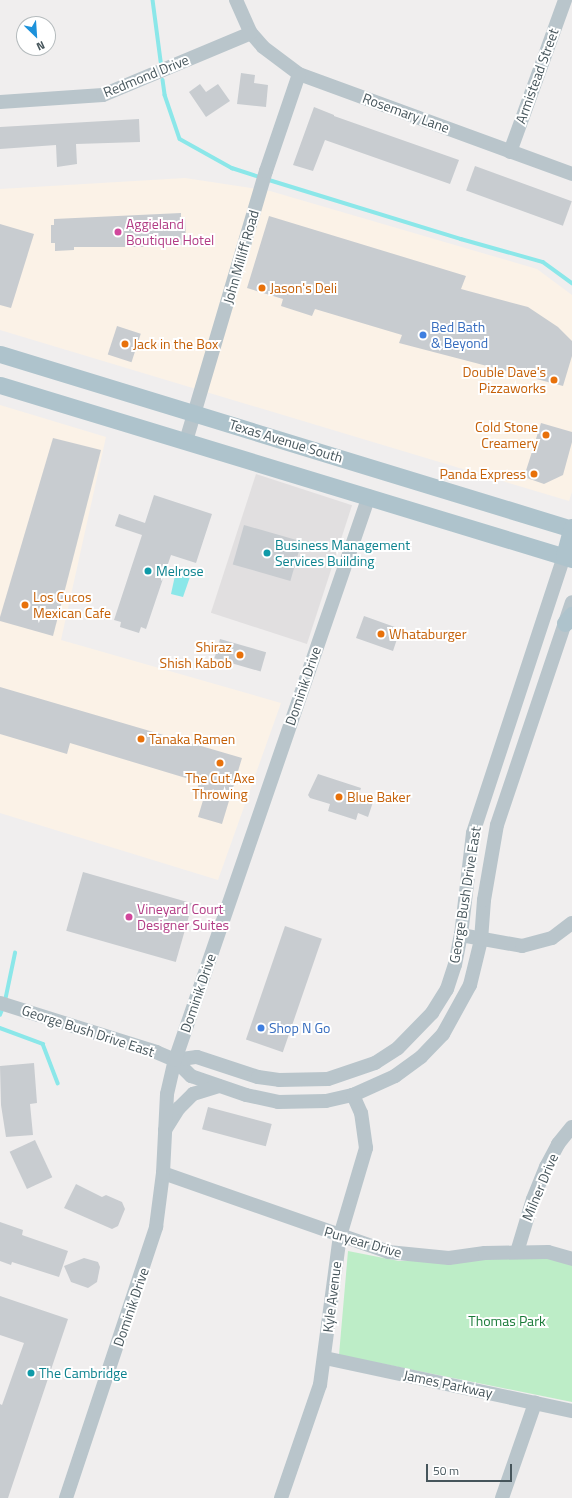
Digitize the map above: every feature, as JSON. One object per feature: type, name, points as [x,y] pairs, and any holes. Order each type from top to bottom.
[{"type":"main road","name":"Texas Avenue South","points":[[0,354],[572,528]]},
{"type":"main road","name":"Texas Avenue South","points":[[0,385],[186,440],[568,558]]},
{"type":"main road","name":"George Bush Drive East","points":[[568,558],[572,528]]},
{"type":"street","points":[[236,0],[251,33]]},
{"type":"street","name":"Armistead Street","points":[[510,152],[565,0]]},
{"type":"street","name":"Rosemary Lane","points":[[251,33],[269,52],[299,74],[572,174]]},
{"type":"street","name":"Redmond Drive","points":[[0,102],[103,95],[251,33]]},
{"type":"street","name":"John Milliff Road","points":[[186,440],[266,171],[299,74]]},
{"type":"street","name":"Dominik Drive","points":[[66,1498],[148,1257],[156,1227],[163,1173],[167,1094],[175,1060],[369,496]]},
{"type":"street","name":"George Bush Drive East","points":[[0,1003],[175,1060],[197,1057],[258,1077],[299,1082],[328,1079],[369,1066],[398,1048],[432,1013],[447,988],[461,936],[473,833],[568,558]]},
{"type":"street","name":"George Bush Drive East","points":[[175,1060],[191,1076],[246,1096],[292,1103],[326,1101],[354,1095],[395,1076],[421,1056],[443,1034],[470,985],[481,940],[484,900],[497,825],[569,619],[572,602]]},
{"type":"street","points":[[461,936],[522,946],[539,943],[552,938],[572,923]]},
{"type":"street","points":[[165,1130],[179,1108],[193,1094],[219,1086]]},
{"type":"street","name":"Kyle Avenue","points":[[281,1498],[320,1385],[340,1236],[366,1148],[362,1119],[354,1095]]},
{"type":"street","name":"Milner Drive","points":[[517,1252],[533,1199],[546,1167],[558,1144],[572,1127]]},
{"type":"street","name":"Puryear Drive","points":[[163,1173],[388,1252],[416,1256],[450,1258],[517,1252],[548,1252],[572,1259]]},
{"type":"street","name":"James Parkway","points":[[324,1358],[572,1411]]},
{"type":"street","points":[[502,1498],[535,1402]]},
{"type":"shaded area","points":[[185,178],[270,191],[537,269],[572,295],[572,492],[569,501],[0,330],[0,189]]},
{"type":"shaded area","points":[[0,405],[106,437],[61,640],[281,703],[218,880],[0,813]]},
{"type":"shaded area","points":[[256,474],[352,505],[307,644],[211,613]]},
{"type":"green space","name":"Thomas Park","points":[[348,1251],[399,1261],[549,1258],[572,1264],[572,1402],[339,1355]]},
{"type":"water","points":[[179,568],[191,574],[183,597],[171,594],[176,571]]},
{"type":"building","points":[[241,73],[255,75],[254,83],[268,85],[266,107],[237,104]]},
{"type":"building","points":[[200,84],[206,92],[218,84],[230,101],[206,117],[189,92]]},
{"type":"building","points":[[314,107],[334,116],[459,160],[450,184],[325,140],[313,171],[293,165]]},
{"type":"building","points":[[139,119],[140,142],[76,144],[77,164],[57,167],[56,145],[0,149],[0,127]]},
{"type":"building","points":[[475,166],[572,201],[563,226],[466,190]]},
{"type":"building","name":"Aggieland Boutique Hotel","points":[[181,213],[181,218],[185,218],[186,239],[182,239],[183,245],[144,244],[144,247],[74,247],[74,250],[55,251],[55,243],[51,243],[51,225],[54,225],[54,219]]},
{"type":"building","points":[[269,216],[466,276],[461,289],[528,307],[558,327],[572,341],[572,356],[563,386],[399,343],[402,335],[315,309],[312,316],[281,306],[283,299],[247,288]]},
{"type":"building","points":[[0,224],[34,234],[11,308],[0,305]]},
{"type":"building","name":"Jack in the Box","points":[[117,326],[141,334],[132,362],[108,355]]},
{"type":"building","points":[[541,423],[572,432],[572,442],[563,475],[544,484],[524,477]]},
{"type":"building","points":[[53,438],[101,450],[53,636],[0,621],[0,617]]},
{"type":"building","name":"Melrose","points":[[154,495],[212,514],[196,563],[171,555],[146,629],[141,627],[139,633],[120,627],[121,622],[114,620],[142,535],[115,526],[119,514],[145,523]]},
{"type":"building","name":"Business Management Services Building","points":[[244,525],[302,542],[290,581],[233,564]]},
{"type":"building","name":"Whataburger","points":[[364,616],[406,631],[403,641],[397,639],[393,651],[356,638]]},
{"type":"building","name":"Shiraz Shish Kabob","points":[[220,639],[266,652],[261,671],[214,658]]},
{"type":"building","points":[[0,687],[242,758],[222,824],[198,817],[204,797],[196,795],[199,782],[70,743],[67,754],[0,734]]},
{"type":"building","name":"Blue Baker","points":[[318,774],[361,788],[359,794],[374,799],[368,817],[358,813],[356,820],[328,811],[330,804],[310,798],[308,795]]},
{"type":"building","name":"Vineyard Court Designer Suites","points":[[83,872],[193,903],[176,962],[66,931]]},
{"type":"building","points":[[285,926],[322,939],[283,1052],[246,1039]]},
{"type":"building","points":[[34,1063],[37,1103],[30,1104],[33,1135],[6,1137],[1,1105],[0,1066]]},
{"type":"building","points":[[208,1107],[272,1124],[266,1146],[202,1129]]},
{"type":"building","points":[[35,1140],[52,1177],[27,1189],[10,1152]]},
{"type":"building","points":[[76,1184],[102,1197],[106,1195],[122,1202],[125,1209],[118,1226],[112,1229],[64,1208]]},
{"type":"building","points":[[0,1222],[23,1230],[22,1235],[68,1251],[59,1277],[12,1262],[11,1265],[0,1261]]},
{"type":"building","points":[[84,1258],[98,1262],[100,1267],[97,1282],[88,1288],[71,1282],[64,1266]]},
{"type":"building","name":"The Cambridge","points":[[0,1296],[68,1319],[8,1498],[0,1498],[0,1404],[2,1405],[24,1343],[0,1335]]},
{"type":"waterway","points":[[153,0],[161,61]]},
{"type":"waterway","points":[[163,80],[165,95],[180,139],[232,168],[260,177]]},
{"type":"waterway","points":[[266,179],[461,239],[543,262],[572,283]]},
{"type":"waterway","points":[[5,1001],[15,953]]},
{"type":"waterway","points":[[0,1015],[3,1007]]},
{"type":"waterway","points":[[0,1028],[43,1044],[58,1083]]},
{"type":"place","name":"Aggieland Boutique Hotel","points":[[118,232]]},
{"type":"place","name":"Jason's Deli","points":[[262,288]]},
{"type":"place","name":"Bed Bath & Beyond","points":[[423,335]]},
{"type":"place","name":"Jack in the Box","points":[[125,344]]},
{"type":"place","name":"Double Dave's Pizzaworks","points":[[554,380]]},
{"type":"place","name":"Cold Stone Creamery","points":[[546,435]]},
{"type":"place","name":"Panda Express","points":[[534,474]]},
{"type":"place","name":"Business Management Services Building","points":[[267,553]]},
{"type":"place","name":"Melrose","points":[[148,571]]},
{"type":"place","name":"Los Cucos Mexican Cafe","points":[[25,605]]},
{"type":"place","name":"Whataburger","points":[[381,634]]},
{"type":"place","name":"Shiraz Shish Kabob","points":[[240,655]]},
{"type":"place","name":"Tanaka Ramen","points":[[141,739]]},
{"type":"place","name":"The Cut Axe Throwing","points":[[220,763]]},
{"type":"place","name":"Blue Baker","points":[[339,797]]},
{"type":"place","name":"Vineyard Court Designer Suites","points":[[129,917]]},
{"type":"place","name":"Shop N Go","points":[[261,1028]]},
{"type":"place","name":"The Cambridge","points":[[31,1373]]}]
